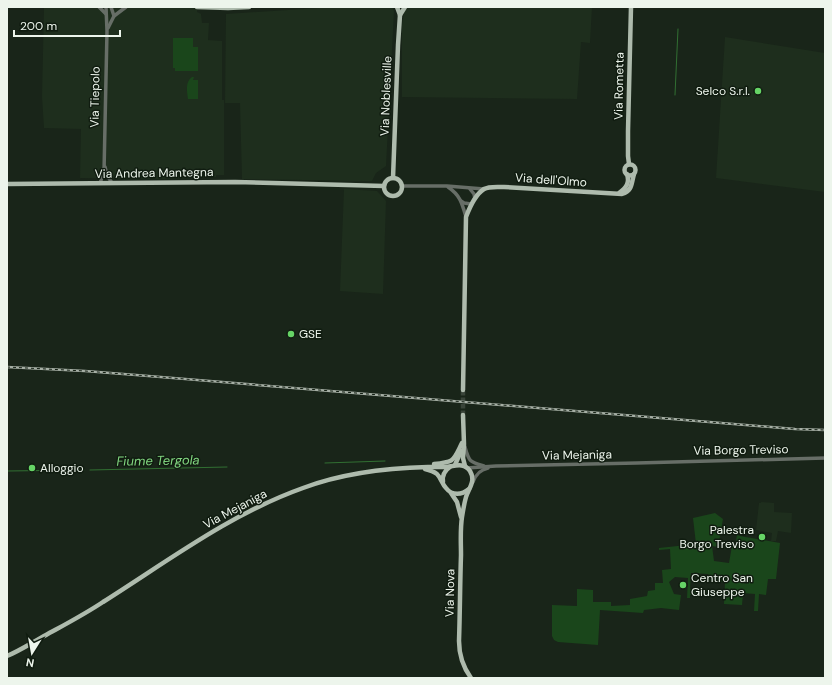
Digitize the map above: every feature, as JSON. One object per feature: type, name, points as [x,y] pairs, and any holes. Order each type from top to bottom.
[{"type":"main road","points":[[197,7],[249,7]]},
{"type":"main road","name":"Via Noblesville","points":[[393,178],[400,15],[398,7]]},
{"type":"main road","name":"Via Noblesville","points":[[400,15],[405,7]]},
{"type":"main road","name":"Via Rometta","points":[[627,190],[628,181],[625,168],[629,164],[628,137],[631,7]]},
{"type":"main road","name":"Via Rometta","points":[[629,164],[635,167],[636,171],[634,174]]},
{"type":"main road","points":[[627,174],[629,176],[634,174],[632,184],[627,190]]},
{"type":"main road","points":[[393,178],[399,180],[402,190],[400,193],[392,196],[386,192],[384,186],[388,180],[393,178]]},
{"type":"main road","name":"Via Andrea Mantegna","points":[[7,184],[235,182],[384,186]]},
{"type":"main road","name":"Via dell'Olmo","points":[[484,189],[504,187],[618,194],[627,190]]},
{"type":"main road","points":[[463,390],[466,217],[471,204],[484,189]]},
{"type":"main road","points":[[463,416],[463,458],[466,467],[472,475],[472,483]]},
{"type":"main road","points":[[443,482],[443,474],[453,465],[460,455],[463,444]]},
{"type":"main road","name":"Via Mejaniga","points":[[420,467],[452,461],[463,444]]},
{"type":"main road","name":"Via Mejaniga","points":[[7,656],[102,603],[198,540],[243,514],[305,487],[333,479],[378,471],[453,465],[466,467]]},
{"type":"main road","name":"Via Mejaniga","points":[[411,468],[425,469],[433,472],[451,493]]},
{"type":"main road","name":"Via Mejaniga","points":[[469,489],[472,483]]},
{"type":"main road","points":[[451,493],[460,494],[469,489]]},
{"type":"main road","name":"Via Nova","points":[[466,678],[460,653],[459,641],[462,520],[465,500],[469,489]]},
{"type":"main road","name":"Via Nova","points":[[451,493],[457,502],[462,520]]},
{"type":"main road","name":"Via Nova","points":[[464,666],[471,678]]},
{"type":"street","points":[[99,7],[106,15]]},
{"type":"street","name":"Via Tiepolo","points":[[103,182],[107,31],[106,7]]},
{"type":"street","points":[[111,7],[114,16]]},
{"type":"street","name":"Via Tiepolo","points":[[107,31],[114,16],[126,7]]},
{"type":"street","name":"Via Tiepolo","points":[[104,164],[107,175],[112,183]]},
{"type":"street","name":"Via Tiepolo","points":[[103,182],[107,175]]},
{"type":"street","name":"Via dell'Olmo","points":[[402,186],[447,186],[484,189]]},
{"type":"street","points":[[447,186],[454,191],[464,203],[471,204]]},
{"type":"street","points":[[462,188],[460,198],[466,217]]},
{"type":"street","points":[[470,189],[474,194],[475,199]]},
{"type":"street","name":"Via Mejaniga","points":[[463,444],[467,456],[471,461],[486,466]]},
{"type":"street","name":"Via Borgo Treviso","points":[[657,463],[825,458]]},
{"type":"street","name":"Via Mejaniga","points":[[466,467],[477,468],[486,466],[657,463]]},
{"type":"street","name":"Via Mejaniga","points":[[472,483],[478,472],[496,466]]},
{"type":"shaded area","points":[[44,7],[197,7],[197,12],[201,14],[202,23],[209,23],[208,40],[222,41],[224,175],[216,175],[216,177],[160,179],[80,178],[81,129],[44,128],[42,97]]},
{"type":"shaded area","points":[[334,7],[392,7],[394,11],[386,166],[376,173],[372,181],[242,179],[240,103],[225,103],[226,14]]},
{"type":"shaded area","points":[[407,7],[592,7],[590,43],[581,42],[577,99],[402,97],[402,25],[404,12]]},
{"type":"shaded area","points":[[725,37],[825,53],[825,192],[716,178]]},
{"type":"shaded area","points":[[344,189],[377,191],[386,201],[383,294],[340,291]]},
{"type":"shaded area","points":[[759,503],[774,503],[774,512],[792,513],[791,533],[778,531],[776,541],[771,541],[772,533],[756,530]]},
{"type":"green space","points":[[173,38],[193,38],[193,47],[198,47],[198,71],[175,71],[175,68],[173,68]]},
{"type":"green space","points":[[192,77],[194,77],[193,80],[198,80],[198,99],[188,99],[187,84]]},
{"type":"green space","points":[[715,513],[723,519],[718,547],[712,546],[714,561],[729,563],[732,546],[735,546],[737,535],[780,543],[776,579],[768,579],[766,595],[759,594],[758,611],[754,611],[755,594],[743,593],[742,605],[724,604],[725,582],[708,581],[708,574],[691,573],[690,589],[707,590],[706,596],[690,595],[690,598],[687,598],[688,578],[675,577],[669,582],[674,594],[681,595],[679,610],[661,608],[644,610],[643,613],[600,610],[598,645],[558,642],[554,640],[552,636],[552,605],[577,606],[577,589],[593,590],[593,602],[611,602],[611,606],[630,605],[630,599],[647,596],[648,591],[655,590],[655,583],[663,583],[662,570],[671,569],[670,549],[659,550],[659,548],[696,544],[693,518]]},
{"type":"waterway","name":"Fiume Tergola","points":[[675,95],[678,29]]},
{"type":"waterway","name":"Fiume Tergola","points":[[325,463],[385,461]]},
{"type":"waterway","name":"Fiume Tergola","points":[[90,470],[227,467]]},
{"type":"waterway","name":"Fiume Tergola","points":[[7,471],[84,470]]},
{"type":"tunnel","points":[[463,390],[463,415]]},
{"type":"railway","points":[[7,367],[85,371],[795,429],[825,430]]},
{"type":"place","name":"Selco S.r.l.","points":[[758,91]]},
{"type":"place","name":"GSE","points":[[291,334]]},
{"type":"place","name":"Alloggio","points":[[32,468]]},
{"type":"place","name":"Palestra Borgo Treviso","points":[[762,537]]},
{"type":"place","name":"Centro San Giuseppe","points":[[683,585]]}]
